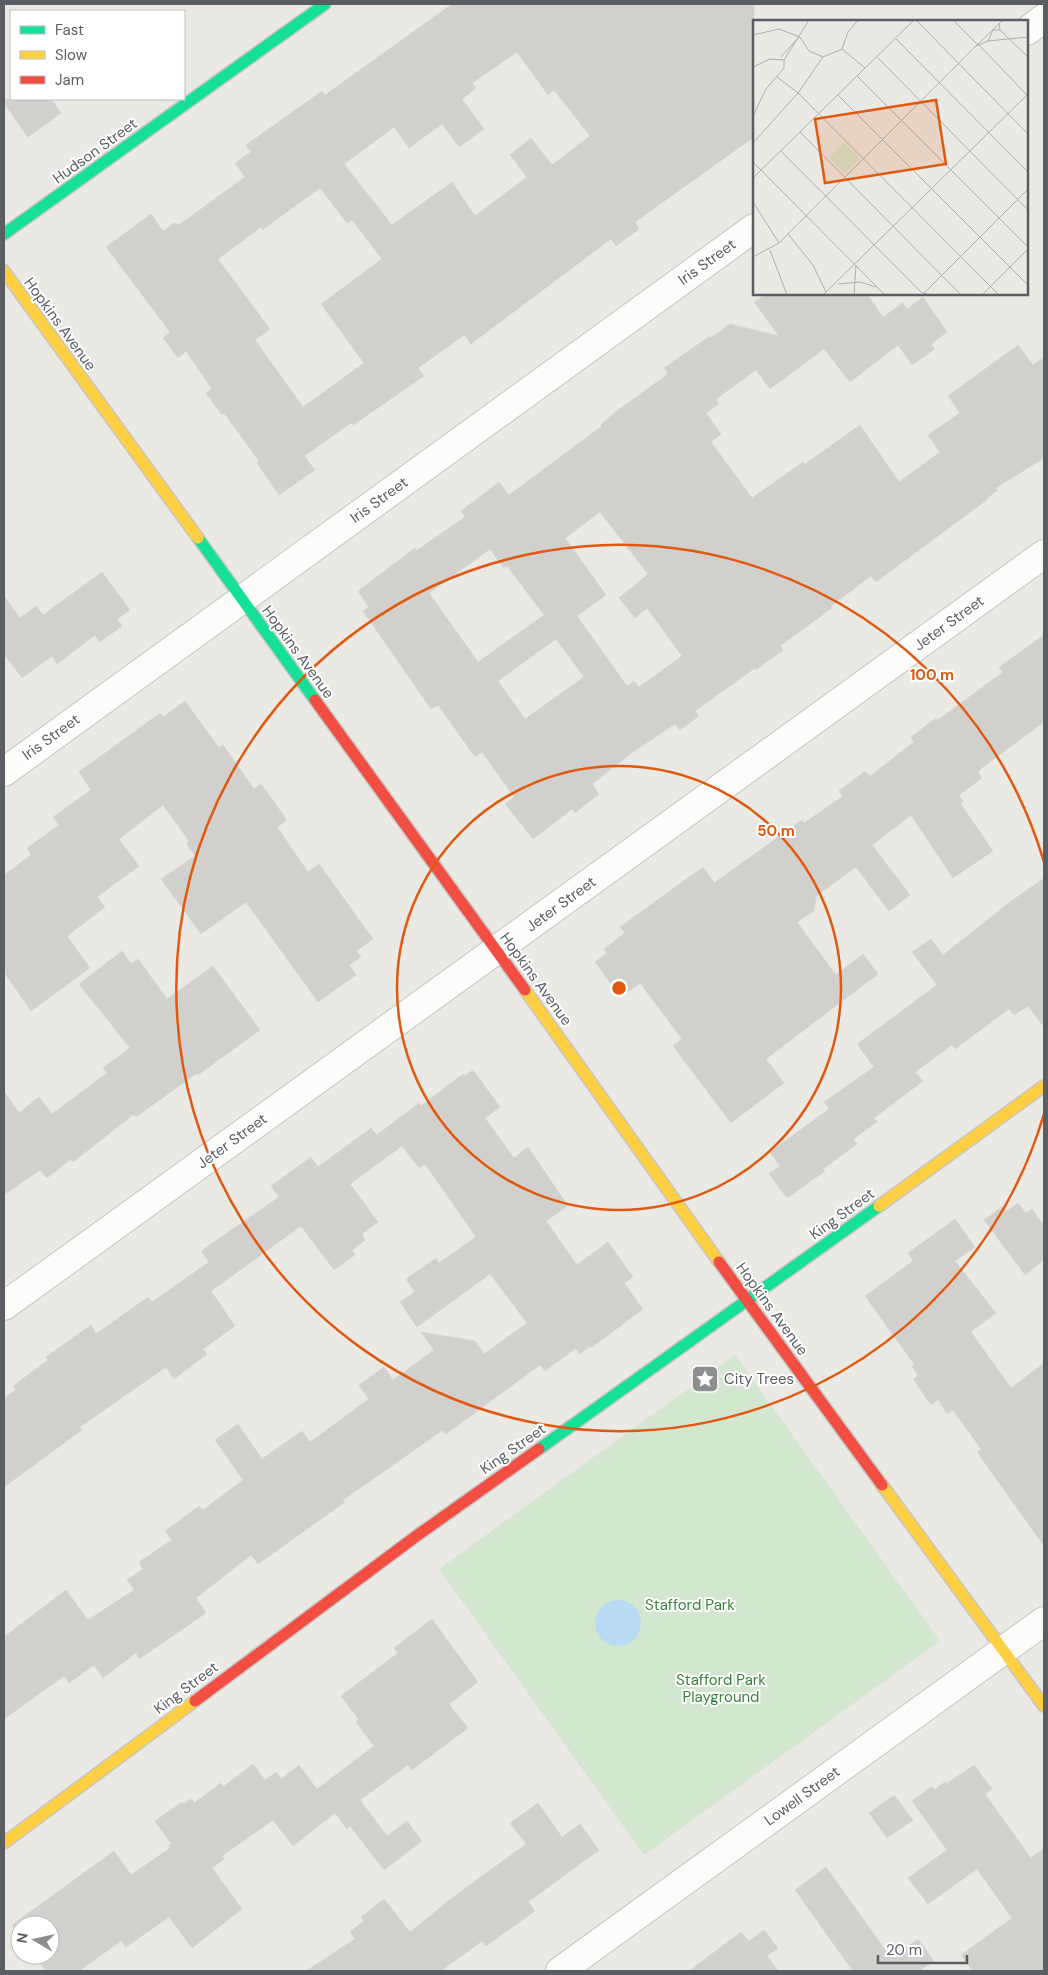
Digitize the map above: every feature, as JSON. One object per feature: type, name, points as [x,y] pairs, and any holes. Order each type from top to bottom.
[{"type":"street","name":"Hudson Street","points":[[4,234],[325,4]]},
{"type":"street","points":[[1028,30],[1044,18]]},
{"type":"street","name":"Iris Street","points":[[4,772],[753,229]]},
{"type":"street","name":"Hopkins Avenue","points":[[4,270],[497,950],[747,1301],[1044,1706]]},
{"type":"street","name":"Jeter Street","points":[[4,1306],[1044,554]]},
{"type":"street","name":"King Street","points":[[4,1843],[415,1537],[747,1301],[1044,1086]]},
{"type":"street","name":"Lowell Street","points":[[560,1971],[1044,1621]]},
{"type":"green space","name":"Stafford Park","points":[[735,1355],[940,1641],[644,1855],[439,1569]]},
{"type":"water","points":[[613,1600],[623,1600],[637,1610],[641,1623],[637,1636],[631,1642],[623,1646],[613,1646],[599,1636],[595,1628],[595,1618],[605,1604]]},
{"type":"building","points":[[452,4],[754,4],[753,138],[635,222],[639,229],[616,246],[611,239],[471,344],[464,335],[418,368],[424,376],[304,456],[315,470],[279,495],[257,463],[259,461],[224,413],[222,415],[206,393],[212,389],[186,351],[178,358],[163,338],[170,332],[106,247],[151,214],[163,231],[174,223],[179,225],[245,177],[235,163],[251,152],[246,145],[322,91],[325,95]],"holes":[[[517,52],[548,95],[554,90],[590,136],[552,165],[531,138],[510,155],[527,177],[475,216],[452,182],[392,225],[344,164],[394,127],[409,148],[442,124],[459,147],[484,129],[462,99],[476,88],[472,83]],[[320,188],[347,223],[352,220],[382,259],[321,304],[364,363],[303,407],[255,340],[270,329],[218,259],[261,227],[262,230]]]},
{"type":"building","points":[[4,99],[52,100],[61,113],[28,137],[4,103]]},
{"type":"building","points":[[764,295],[868,295],[883,317],[903,303],[907,309],[923,297],[947,332],[931,344],[935,349],[912,365],[898,345],[850,382],[824,349],[770,389],[756,370],[716,399],[719,404],[706,413],[721,434],[711,442],[752,498],[803,462],[805,464],[860,425],[899,482],[940,452],[928,435],[960,413],[948,396],[1018,345],[1033,365],[1044,357],[1044,458],[996,488],[998,490],[988,499],[876,582],[871,576],[831,606],[832,608],[780,646],[783,650],[695,711],[699,716],[680,730],[675,724],[633,752],[592,784],[599,794],[575,813],[572,809],[533,839],[505,804],[514,797],[482,752],[475,757],[438,705],[431,709],[363,611],[369,607],[358,591],[415,548],[416,551],[465,517],[461,511],[499,482],[509,495],[602,426],[614,413],[668,374],[664,368],[710,336],[711,338],[730,324],[779,336],[754,302]],"holes":[[[600,512],[648,574],[619,598],[635,618],[647,608],[682,656],[639,687],[634,681],[627,686],[577,616],[606,595],[565,538]],[[490,549],[504,568],[507,566],[544,615],[478,662],[429,593]],[[556,639],[584,677],[525,719],[498,681]]]},
{"type":"building","points":[[102,572],[130,610],[117,619],[122,626],[100,642],[95,635],[57,664],[52,656],[22,678],[4,654],[4,596],[20,618],[36,606],[43,615]]},
{"type":"building","points":[[1044,635],[1044,722],[983,767],[978,772],[982,778],[959,795],[963,801],[960,803],[993,851],[953,878],[911,815],[872,845],[910,895],[889,911],[856,867],[816,896],[814,911],[797,922],[836,975],[863,954],[878,974],[766,1059],[784,1083],[731,1123],[673,1046],[682,1039],[640,983],[621,997],[595,962],[607,953],[604,949],[625,933],[620,927],[703,867],[714,883],[802,820],[804,823],[843,796],[839,791],[865,771],[870,776],[914,742],[911,737],[936,718],[938,720],[1003,672],[999,667]]},
{"type":"building","points":[[185,701],[219,748],[223,745],[254,789],[261,784],[287,820],[277,827],[308,872],[319,864],[373,939],[356,951],[361,957],[349,965],[356,975],[318,1002],[246,902],[201,934],[161,879],[195,856],[186,843],[189,841],[163,805],[119,839],[139,866],[97,897],[105,907],[67,936],[90,968],[31,1011],[4,972],[4,875],[31,855],[27,848],[59,825],[53,817],[91,790],[79,772],[160,713],[163,717]]},
{"type":"building","points":[[1044,878],[1044,1027],[1028,1006],[1014,1015],[1009,1009],[955,1049],[952,1045],[915,1072],[923,1081],[874,1118],[877,1122],[853,1139],[857,1144],[823,1169],[825,1171],[787,1198],[769,1174],[780,1166],[770,1152],[829,1109],[824,1102],[874,1067],[857,1044],[937,985],[912,952],[931,939],[943,955],[1010,902]]},
{"type":"building","points":[[122,951],[131,964],[138,959],[167,999],[213,966],[260,1030],[136,1117],[134,1114],[73,1162],[71,1159],[47,1178],[40,1170],[4,1195],[4,1091],[19,1113],[39,1097],[52,1114],[107,1073],[103,1068],[130,1048],[79,984]]},
{"type":"building","points":[[473,1070],[500,1107],[485,1118],[514,1158],[528,1147],[568,1206],[546,1221],[577,1265],[608,1242],[633,1277],[624,1283],[643,1309],[591,1348],[590,1346],[580,1354],[576,1348],[545,1371],[540,1365],[446,1434],[443,1430],[343,1500],[345,1502],[258,1564],[251,1555],[196,1598],[206,1613],[139,1659],[136,1653],[103,1678],[94,1665],[69,1683],[64,1676],[4,1719],[4,1637],[66,1590],[88,1620],[134,1590],[127,1580],[143,1569],[139,1562],[172,1540],[165,1531],[199,1506],[203,1510],[243,1480],[215,1440],[238,1424],[262,1459],[302,1431],[310,1442],[369,1399],[359,1385],[384,1367],[393,1380],[434,1350],[421,1332],[475,1341],[484,1354],[527,1323],[490,1274],[417,1327],[400,1302],[415,1292],[406,1279],[436,1258],[439,1263],[476,1237],[425,1164],[419,1168],[402,1146],[350,1184],[378,1222],[362,1234],[365,1240],[352,1250],[355,1255],[334,1270],[301,1226],[211,1291],[235,1326],[203,1349],[207,1354],[174,1379],[166,1367],[80,1427],[82,1430],[4,1487],[4,1398],[16,1390],[13,1386],[48,1360],[46,1357],[91,1325],[96,1334],[148,1297],[152,1302],[209,1262],[201,1251],[279,1197],[271,1186],[311,1157],[318,1167],[371,1128],[377,1135],[419,1103],[421,1106],[463,1074],[465,1076]]},
{"type":"building","points":[[1018,1203],[1026,1213],[1032,1209],[1044,1226],[1044,1260],[1025,1275],[984,1220],[1003,1206],[1007,1211]]},
{"type":"building","points":[[955,1219],[975,1247],[955,1261],[996,1313],[971,1332],[1011,1388],[1044,1363],[1044,1546],[977,1452],[981,1449],[953,1410],[947,1414],[938,1400],[931,1405],[913,1379],[918,1376],[912,1366],[914,1364],[865,1296],[913,1261],[908,1253]]},
{"type":"building","points":[[432,1619],[478,1682],[449,1704],[468,1728],[412,1770],[408,1765],[360,1800],[387,1836],[407,1821],[422,1841],[384,1870],[350,1826],[347,1829],[335,1813],[293,1846],[273,1820],[222,1856],[224,1859],[212,1868],[242,1909],[192,1948],[169,1917],[126,1947],[121,1941],[79,1971],[46,1971],[42,1965],[60,1965],[60,1915],[26,1915],[114,1851],[131,1875],[170,1848],[169,1845],[171,1844],[155,1821],[182,1802],[184,1804],[191,1799],[194,1803],[221,1783],[223,1787],[253,1764],[265,1780],[276,1772],[281,1779],[299,1765],[317,1789],[374,1746],[356,1722],[359,1720],[341,1696],[398,1653],[394,1648]]},
{"type":"building","points":[[974,1765],[992,1789],[985,1794],[1031,1858],[1044,1848],[1044,1971],[973,1971],[961,1955],[1012,1918],[977,1869],[928,1904],[908,1878],[947,1850],[912,1801],[932,1786],[934,1790]]},
{"type":"building","points":[[894,1795],[913,1820],[887,1838],[869,1813]]},
{"type":"building","points":[[538,1803],[562,1837],[580,1824],[599,1850],[528,1902],[535,1911],[486,1946],[482,1941],[441,1971],[306,1971],[355,1939],[350,1932],[364,1921],[361,1917],[384,1899],[410,1932],[452,1898],[526,1844],[510,1823]]},
{"type":"building","points":[[826,1867],[891,1958],[918,1939],[934,1961],[919,1971],[853,1971],[795,1890]]},
{"type":"building","points":[[764,1930],[778,1948],[767,1956],[778,1971],[689,1971],[741,1932],[749,1941]]},
{"type":"traffic: fast","points":[[4,234],[325,4]]},
{"type":"traffic: fast","points":[[198,538],[315,700]]},
{"type":"traffic: fast","points":[[539,1449],[879,1206]]},
{"type":"traffic: slow","points":[[4,271],[198,538]]},
{"type":"traffic: slow","points":[[525,990],[719,1262]]},
{"type":"traffic: slow","points":[[879,1206],[1044,1086]]},
{"type":"traffic: slow","points":[[882,1485],[1044,1706]]},
{"type":"traffic: slow","points":[[4,1843],[195,1701]]},
{"type":"traffic: jam","points":[[315,700],[525,990]]},
{"type":"traffic: jam","points":[[719,1262],[882,1485]]},
{"type":"traffic: jam","points":[[195,1701],[415,1537],[539,1449]]},
{"type":"place","name":"City Trees","points":[[705,1379]]},
{"type":"park label","name":"Stafford Park Playground","points":[[721,1688]]}]
